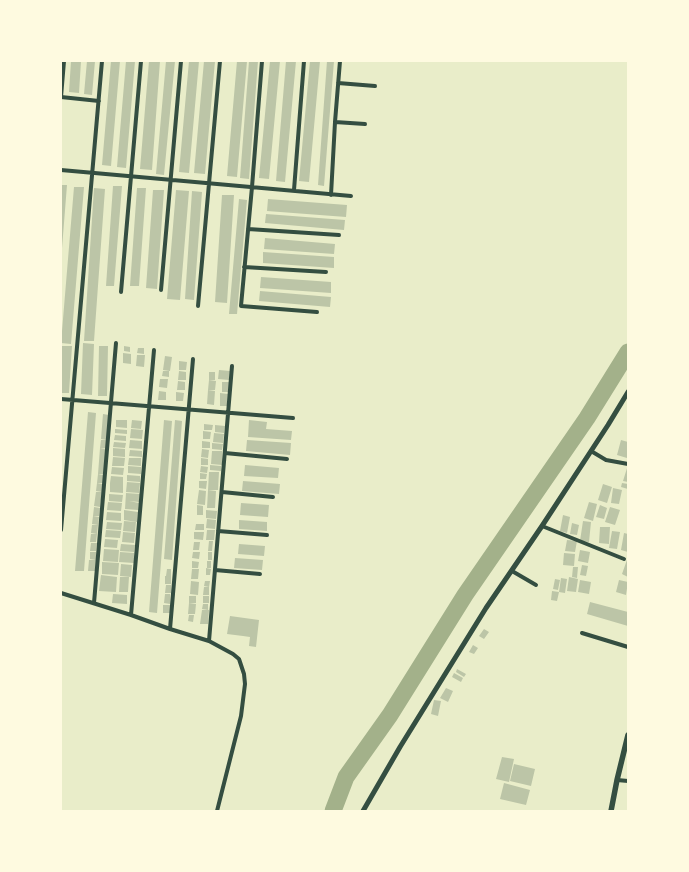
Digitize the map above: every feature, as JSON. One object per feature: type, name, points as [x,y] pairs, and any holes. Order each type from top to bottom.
[{"type":"main road","points":[[611,811],[628,735]]},
{"type":"street","points":[[64,61],[61,98],[99,101]]},
{"type":"street","points":[[61,530],[102,61]]},
{"type":"street","points":[[121,292],[142,61]]},
{"type":"street","points":[[161,290],[181,61]]},
{"type":"street","points":[[198,306],[220,61]]},
{"type":"street","points":[[262,61],[241,306],[317,312]]},
{"type":"street","points":[[294,190],[304,61]]},
{"type":"street","points":[[331,195],[340,61]]},
{"type":"street","points":[[338,82],[375,86]]},
{"type":"street","points":[[335,122],[365,124]]},
{"type":"street","points":[[61,170],[351,196]]},
{"type":"street","points":[[248,229],[339,235]]},
{"type":"street","points":[[244,266],[326,272]]},
{"type":"street","points":[[94,603],[116,342]]},
{"type":"street","points":[[131,615],[154,350]]},
{"type":"street","points":[[170,629],[192,359]]},
{"type":"street","points":[[209,641],[232,366]]},
{"type":"street","points":[[363,811],[440,681],[486,608],[542,526],[628,392]]},
{"type":"street","points":[[61,398],[293,418]]},
{"type":"street","points":[[591,451],[606,460],[628,464]]},
{"type":"street","points":[[225,453],[287,459]]},
{"type":"street","points":[[222,492],[273,497]]},
{"type":"street","points":[[542,526],[624,559]]},
{"type":"street","points":[[218,531],[266,535]]},
{"type":"street","points":[[215,570],[260,574]]},
{"type":"street","points":[[512,571],[536,585]]},
{"type":"street","points":[[61,593],[209,641],[233,654],[239,659],[244,674],[245,684],[241,716],[217,811]]},
{"type":"street","points":[[582,633],[628,647]]},
{"type":"street","points":[[617,780],[628,781]]},
{"type":"building","points":[[71,61],[81,61],[79,93],[69,92]]},
{"type":"building","points":[[87,61],[95,61],[92,95],[84,94]]},
{"type":"building","points":[[111,61],[120,61],[111,166],[102,165]]},
{"type":"building","points":[[126,61],[135,61],[126,168],[117,167]]},
{"type":"building","points":[[149,61],[160,61],[152,170],[140,169]]},
{"type":"building","points":[[166,61],[175,61],[164,175],[156,174]]},
{"type":"building","points":[[189,61],[199,61],[189,173],[179,172]]},
{"type":"building","points":[[204,61],[215,61],[205,174],[194,173]]},
{"type":"building","points":[[237,61],[247,61],[237,177],[227,176]]},
{"type":"building","points":[[249,61],[258,61],[249,179],[240,178]]},
{"type":"building","points":[[270,61],[280,61],[269,179],[259,178]]},
{"type":"building","points":[[286,61],[296,61],[285,182],[276,181]]},
{"type":"building","points":[[310,61],[320,61],[309,182],[299,181]]},
{"type":"building","points":[[327,61],[334,61],[324,186],[318,185]]},
{"type":"building","points":[[61,185],[67,185],[62,248],[61,247]]},
{"type":"building","points":[[113,186],[122,186],[114,286],[106,286]]},
{"type":"building","points":[[74,187],[84,187],[71,344],[61,343]]},
{"type":"building","points":[[94,188],[105,189],[94,341],[84,341]]},
{"type":"building","points":[[137,188],[146,188],[139,286],[130,286]]},
{"type":"building","points":[[153,190],[164,190],[157,289],[146,288]]},
{"type":"building","points":[[176,190],[189,191],[180,300],[167,299]]},
{"type":"building","points":[[192,191],[202,192],[194,300],[185,299]]},
{"type":"building","points":[[222,195],[234,195],[227,303],[215,302]]},
{"type":"building","points":[[239,199],[247,200],[237,314],[229,314]]},
{"type":"building","points":[[268,199],[347,205],[346,217],[267,211]]},
{"type":"building","points":[[266,214],[345,220],[344,230],[265,223]]},
{"type":"building","points":[[265,238],[335,244],[334,254],[264,249]]},
{"type":"building","points":[[263,252],[334,257],[334,268],[263,263]]},
{"type":"building","points":[[261,277],[331,282],[331,293],[260,288]]},
{"type":"building","points":[[260,291],[331,297],[330,307],[259,301]]},
{"type":"building","points":[[83,343],[94,344],[92,395],[81,394]]},
{"type":"building","points":[[61,346],[72,346],[69,393],[61,393]]},
{"type":"building","points":[[99,346],[108,346],[107,396],[98,396]]},
{"type":"building","points":[[124,346],[130,347],[130,352],[124,351]]},
{"type":"building","points":[[138,348],[144,348],[144,354],[137,353]]},
{"type":"building","points":[[123,353],[131,354],[131,364],[123,363]]},
{"type":"building","points":[[137,355],[145,355],[144,367],[136,366]]},
{"type":"building","points":[[165,356],[172,357],[170,371],[163,370]]},
{"type":"building","points":[[179,361],[187,362],[186,370],[179,370]]},
{"type":"building","points":[[219,370],[230,371],[229,380],[218,379]]},
{"type":"building","points":[[163,371],[169,371],[169,377],[162,376]]},
{"type":"building","points":[[179,371],[186,372],[186,380],[178,380]]},
{"type":"building","points":[[209,372],[215,372],[215,380],[209,380]]},
{"type":"building","points":[[160,379],[168,379],[167,388],[159,387]]},
{"type":"building","points":[[209,380],[216,381],[215,390],[208,390]]},
{"type":"building","points":[[178,381],[185,382],[185,390],[177,390]]},
{"type":"building","points":[[222,382],[229,382],[229,392],[222,392]]},
{"type":"building","points":[[208,390],[215,391],[214,405],[207,404]]},
{"type":"building","points":[[159,391],[166,392],[166,400],[158,400]]},
{"type":"building","points":[[176,392],[184,393],[183,401],[176,401]]},
{"type":"building","points":[[220,393],[228,394],[227,406],[220,406]]},
{"type":"building","points":[[88,412],[96,413],[84,571],[75,571]]},
{"type":"building","points":[[103,414],[109,415],[107,440],[101,439]]},
{"type":"building","points":[[116,420],[127,420],[127,428],[116,427]]},
{"type":"building","points":[[132,420],[142,421],[141,429],[131,428]]},
{"type":"building","points":[[164,420],[172,421],[157,613],[149,612]]},
{"type":"building","points":[[175,420],[182,421],[172,560],[164,559]]},
{"type":"building","points":[[249,420],[267,422],[266,429],[292,431],[291,440],[248,437]]},
{"type":"building","points":[[204,424],[213,425],[212,430],[204,430]]},
{"type":"building","points":[[215,425],[225,426],[224,433],[215,432]]},
{"type":"building","points":[[115,429],[127,430],[127,434],[115,433]]},
{"type":"building","points":[[131,429],[143,430],[142,439],[130,438]]},
{"type":"building","points":[[203,431],[211,432],[210,439],[203,439]]},
{"type":"building","points":[[214,433],[224,434],[223,443],[213,442]]},
{"type":"building","points":[[115,435],[126,436],[126,441],[114,440]]},
{"type":"building","points":[[101,440],[107,440],[106,448],[100,448]]},
{"type":"building","points":[[130,440],[142,441],[142,449],[129,448]]},
{"type":"building","points":[[247,440],[291,443],[290,455],[246,451]]},
{"type":"building","points":[[621,440],[628,442],[627,458],[617,455]]},
{"type":"building","points":[[202,441],[210,442],[210,448],[202,448]]},
{"type":"building","points":[[114,442],[126,443],[125,448],[113,447]]},
{"type":"building","points":[[212,443],[223,444],[222,450],[212,449]]},
{"type":"building","points":[[100,448],[106,449],[104,474],[98,474]]},
{"type":"building","points":[[113,448],[125,449],[125,457],[113,456]]},
{"type":"building","points":[[202,449],[209,450],[208,458],[201,457]]},
{"type":"building","points":[[130,450],[142,451],[142,457],[129,456]]},
{"type":"building","points":[[212,451],[222,451],[222,465],[211,464]]},
{"type":"building","points":[[113,457],[125,458],[124,466],[112,466]]},
{"type":"building","points":[[129,458],[141,458],[141,466],[128,465]]},
{"type":"building","points":[[201,458],[208,459],[208,465],[201,465]]},
{"type":"building","points":[[210,465],[221,466],[221,471],[210,470]]},
{"type":"building","points":[[245,465],[279,468],[278,478],[244,476]]},
{"type":"building","points":[[628,465],[628,482],[623,481]]},
{"type":"building","points":[[128,466],[141,467],[141,474],[128,473]]},
{"type":"building","points":[[201,466],[208,467],[207,473],[200,472]]},
{"type":"building","points":[[112,467],[124,468],[123,475],[111,474]]},
{"type":"building","points":[[209,472],[219,472],[218,490],[208,490]]},
{"type":"building","points":[[200,473],[207,474],[206,479],[200,479]]},
{"type":"building","points":[[98,474],[103,475],[103,483],[97,483]]},
{"type":"building","points":[[127,475],[140,476],[140,482],[127,481]]},
{"type":"building","points":[[111,476],[123,477],[123,484],[110,483]]},
{"type":"building","points":[[199,481],[207,481],[206,489],[199,488]]},
{"type":"building","points":[[243,481],[280,484],[279,494],[242,491]]},
{"type":"building","points":[[127,482],[140,483],[139,493],[126,492]]},
{"type":"building","points":[[97,483],[102,484],[102,492],[96,491]]},
{"type":"building","points":[[110,483],[123,484],[123,493],[110,492]]},
{"type":"building","points":[[622,483],[628,484],[628,489],[621,487]]},
{"type":"building","points":[[603,484],[612,487],[607,503],[598,500]]},
{"type":"building","points":[[613,488],[622,490],[619,504],[611,503]]},
{"type":"building","points":[[199,490],[206,491],[205,505],[197,504]]},
{"type":"building","points":[[208,490],[216,491],[215,508],[207,508]]},
{"type":"building","points":[[96,492],[102,492],[100,507],[94,506]]},
{"type":"building","points":[[126,493],[140,494],[139,502],[129,501],[139,503],[138,510],[125,509]]},
{"type":"building","points":[[109,494],[123,495],[122,502],[109,501]]},
{"type":"building","points":[[108,502],[122,503],[121,511],[107,510]]},
{"type":"building","points":[[589,502],[597,504],[593,521],[584,518]]},
{"type":"building","points":[[241,503],[269,505],[268,517],[240,515]]},
{"type":"building","points":[[197,505],[203,506],[203,515],[197,515]]},
{"type":"building","points":[[600,505],[607,508],[604,519],[596,517]]},
{"type":"building","points":[[94,507],[100,508],[99,516],[93,516]]},
{"type":"building","points":[[610,507],[620,510],[615,525],[605,522]]},
{"type":"building","points":[[124,510],[138,512],[137,522],[124,520]]},
{"type":"building","points":[[206,510],[217,511],[216,519],[206,518]]},
{"type":"building","points":[[107,512],[121,513],[121,521],[106,520]]},
{"type":"building","points":[[563,515],[570,517],[567,533],[560,531]]},
{"type":"building","points":[[93,516],[99,517],[98,525],[92,524]]},
{"type":"building","points":[[207,519],[216,520],[215,529],[206,528]]},
{"type":"building","points":[[239,520],[267,522],[267,531],[239,529]]},
{"type":"building","points":[[124,521],[136,522],[135,532],[123,531]]},
{"type":"building","points":[[583,521],[591,522],[589,542],[580,541]]},
{"type":"building","points":[[107,522],[122,523],[121,530],[106,529]]},
{"type":"building","points":[[572,523],[579,525],[577,535],[570,534]]},
{"type":"building","points":[[196,524],[204,524],[204,530],[195,530]]},
{"type":"building","points":[[92,525],[98,525],[97,534],[91,533]]},
{"type":"building","points":[[600,527],[610,527],[609,544],[599,543]]},
{"type":"building","points":[[106,530],[121,531],[120,538],[105,537]]},
{"type":"building","points":[[207,530],[215,530],[214,540],[206,540]]},
{"type":"building","points":[[612,531],[620,532],[617,549],[609,548]]},
{"type":"building","points":[[123,532],[135,533],[134,543],[122,542]]},
{"type":"building","points":[[194,532],[204,532],[203,540],[194,539]]},
{"type":"building","points":[[624,533],[628,534],[628,552],[621,550]]},
{"type":"building","points":[[91,534],[97,534],[96,542],[90,542]]},
{"type":"building","points":[[105,539],[118,540],[117,548],[104,547]]},
{"type":"building","points":[[567,540],[577,541],[575,552],[565,551]]},
{"type":"building","points":[[209,541],[213,541],[212,551],[208,551]]},
{"type":"building","points":[[194,542],[200,542],[199,550],[193,550]]},
{"type":"building","points":[[91,543],[97,543],[96,551],[90,551]]},
{"type":"building","points":[[121,544],[135,545],[134,552],[120,551]]},
{"type":"building","points":[[239,544],[265,546],[264,556],[238,554]]},
{"type":"building","points":[[104,549],[119,550],[118,562],[103,561]]},
{"type":"building","points":[[580,550],[590,552],[588,563],[578,561]]},
{"type":"building","points":[[90,552],[96,552],[96,560],[90,559]]},
{"type":"building","points":[[120,552],[134,553],[134,563],[119,562]]},
{"type":"building","points":[[193,552],[200,552],[199,559],[192,558]]},
{"type":"building","points":[[208,552],[212,552],[212,560],[208,560]]},
{"type":"building","points":[[564,553],[575,554],[574,566],[563,565]]},
{"type":"building","points":[[628,557],[628,577],[622,574]]},
{"type":"building","points":[[235,558],[263,560],[262,570],[234,568]]},
{"type":"building","points":[[89,560],[96,560],[95,571],[88,571]]},
{"type":"building","points":[[192,561],[199,562],[198,568],[192,568]]},
{"type":"building","points":[[207,561],[211,561],[211,568],[207,568]]},
{"type":"building","points":[[102,562],[119,563],[118,575],[102,574]]},
{"type":"building","points":[[121,564],[132,565],[131,577],[120,576]]},
{"type":"building","points":[[582,565],[588,566],[586,576],[580,575]]},
{"type":"building","points":[[573,567],[578,567],[577,578],[572,577]]},
{"type":"building","points":[[206,568],[211,569],[210,575],[206,575]]},
{"type":"building","points":[[167,569],[171,569],[171,576],[166,576]]},
{"type":"building","points":[[192,569],[199,569],[198,579],[191,579]]},
{"type":"building","points":[[101,575],[117,577],[116,592],[99,591]]},
{"type":"building","points":[[165,576],[171,576],[171,584],[165,584]]},
{"type":"building","points":[[120,577],[129,577],[128,592],[119,592]]},
{"type":"building","points":[[569,577],[578,579],[576,592],[567,591]]},
{"type":"building","points":[[561,578],[567,579],[565,593],[559,592]]},
{"type":"building","points":[[555,579],[560,580],[558,590],[553,589]]},
{"type":"building","points":[[580,580],[591,582],[589,594],[578,592]]},
{"type":"building","points":[[619,580],[628,582],[626,595],[616,592]]},
{"type":"building","points":[[191,581],[199,582],[198,595],[190,594]]},
{"type":"building","points":[[205,581],[210,581],[209,587],[204,586]]},
{"type":"building","points":[[166,585],[171,585],[171,593],[165,593]]},
{"type":"building","points":[[204,587],[209,587],[209,595],[203,595]]},
{"type":"building","points":[[552,591],[559,592],[557,601],[551,600]]},
{"type":"building","points":[[113,594],[127,595],[127,604],[112,603]]},
{"type":"building","points":[[165,594],[170,594],[170,604],[164,603]]},
{"type":"building","points":[[189,596],[196,596],[196,603],[189,603]]},
{"type":"building","points":[[203,596],[209,596],[209,603],[203,603]]},
{"type":"building","points":[[590,602],[628,612],[628,626],[587,614]]},
{"type":"building","points":[[189,603],[196,604],[195,614],[188,614]]},
{"type":"building","points":[[203,604],[208,604],[208,610],[202,609]]},
{"type":"building","points":[[163,605],[170,605],[170,613],[163,613]]},
{"type":"building","points":[[202,610],[209,610],[208,624],[200,624]]},
{"type":"building","points":[[189,615],[194,615],[193,622],[188,621]]},
{"type":"building","points":[[230,616],[259,620],[256,647],[249,646],[250,637],[227,634]]},
{"type":"building","points":[[484,629],[489,632],[484,639],[479,636]]},
{"type":"building","points":[[473,645],[478,648],[474,654],[469,652]]},
{"type":"building","points":[[457,669],[466,674],[464,677],[456,672]]},
{"type":"building","points":[[454,673],[463,678],[461,682],[452,677]]},
{"type":"building","points":[[446,688],[453,691],[448,702],[440,698]]},
{"type":"building","points":[[434,700],[441,701],[438,716],[431,714]]},
{"type":"building","points":[[502,757],[514,759],[509,782],[496,779]]},
{"type":"building","points":[[514,764],[535,769],[531,786],[510,781]]},
{"type":"building","points":[[504,783],[530,790],[526,805],[500,799]]},
{"type":"waterway","points":[[333,811],[346,777],[390,715],[465,595],[587,418],[628,352]]}]
